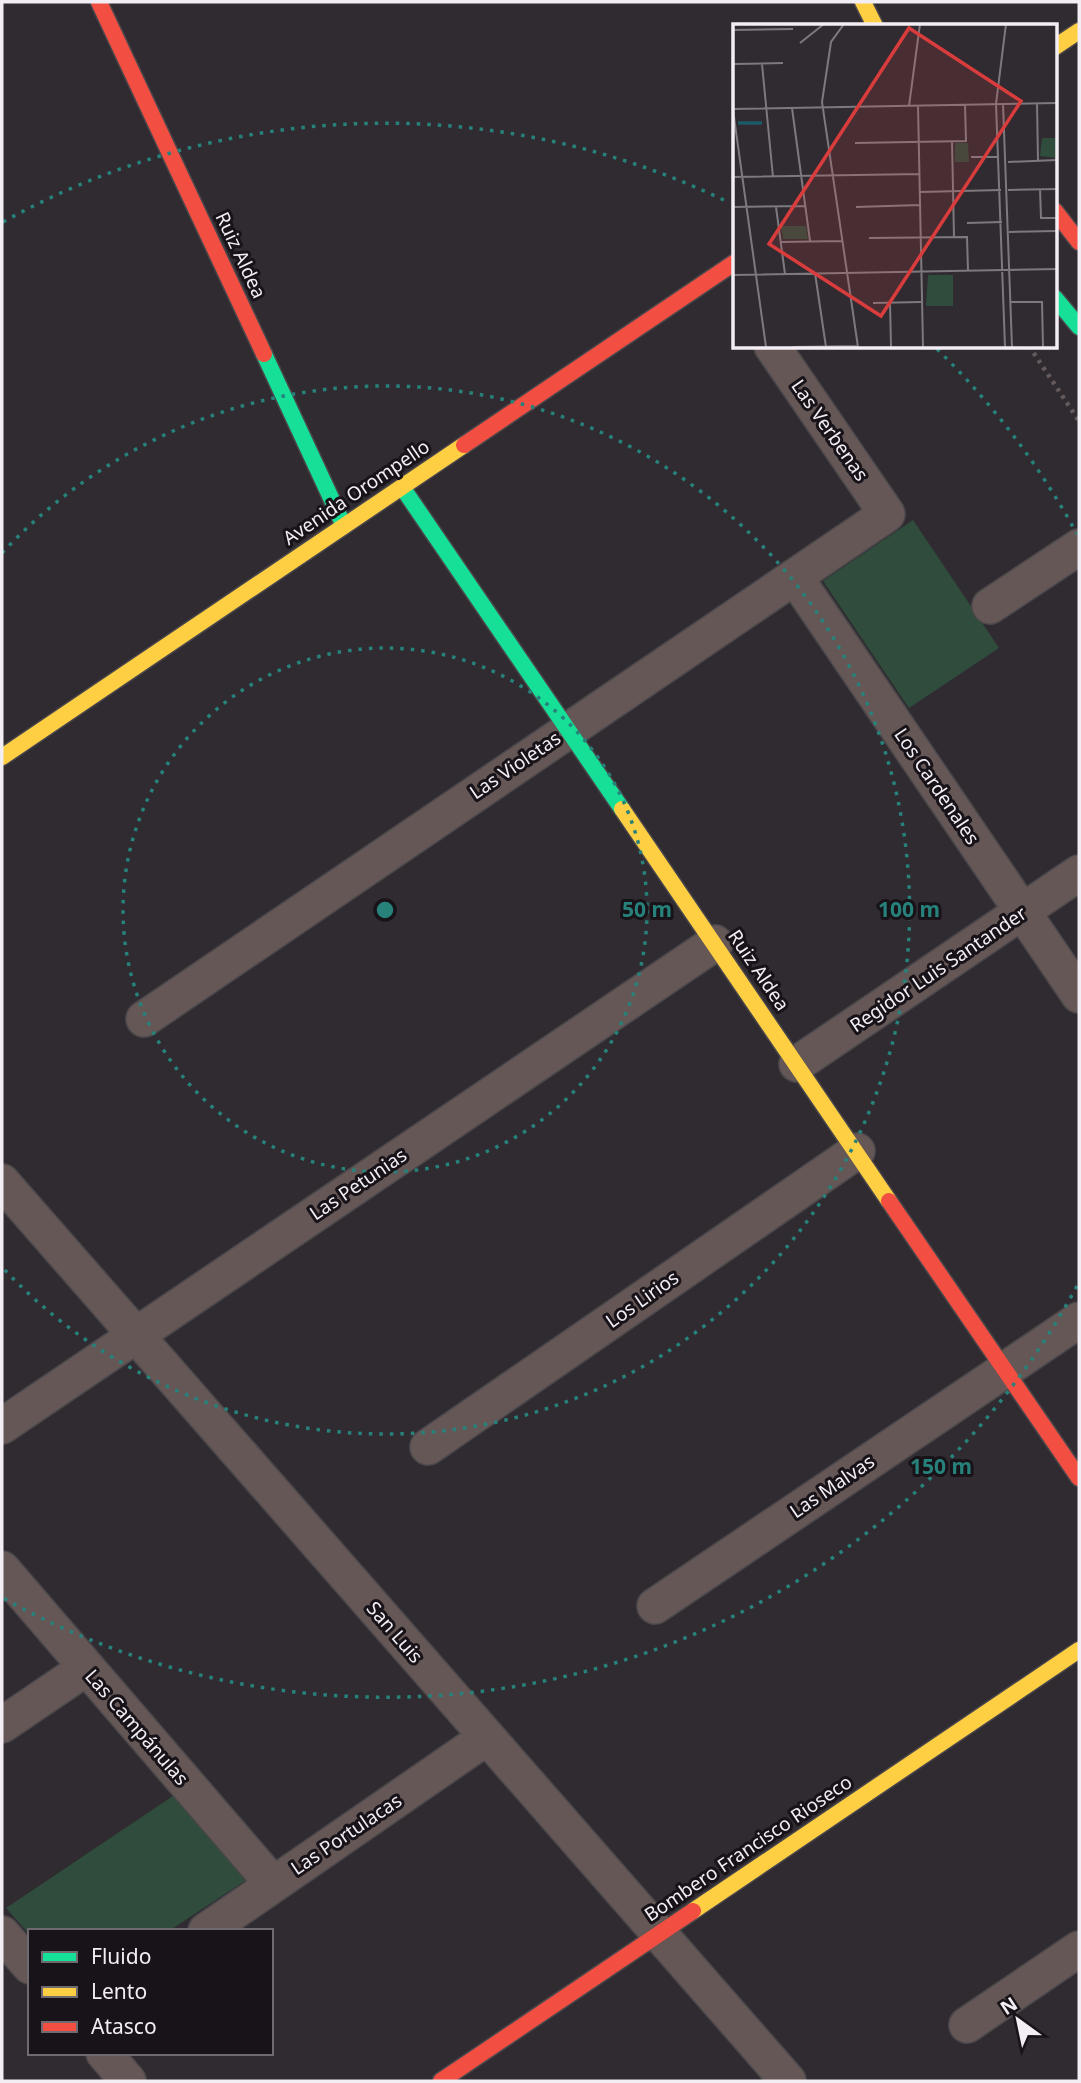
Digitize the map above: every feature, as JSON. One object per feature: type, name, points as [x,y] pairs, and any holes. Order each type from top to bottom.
[{"type":"main road","name":"Ruiz Aldea","points":[[99,2],[344,526]]},
{"type":"main road","points":[[863,2],[874,24]]},
{"type":"main road","points":[[1056,46],[1079,30]]},
{"type":"main road","points":[[1056,212],[1079,242]]},
{"type":"main road","name":"Avenida Orompello","points":[[2,757],[402,486],[730,276]]},
{"type":"main road","points":[[1056,299],[1079,327]]},
{"type":"main road","name":"Ruiz Aldea","points":[[402,486],[1079,1478]]},
{"type":"main road","name":"Bombero Francisco Rioseco","points":[[444,2080],[1079,1650]]},
{"type":"street","name":"Las Verbenas","points":[[773,348],[887,514]]},
{"type":"street","name":"Las Violetas","points":[[144,1019],[887,514]]},
{"type":"street","points":[[990,606],[1079,547]]},
{"type":"street","name":"Los Cardenales","points":[[795,577],[1079,995]]},
{"type":"street","name":"Regidor Luis Santander","points":[[797,1064],[1079,873]]},
{"type":"street","name":"Las Petunias","points":[[2,1426],[715,943]]},
{"type":"street","name":"Los Lirios","points":[[428,1447],[857,1151]]},
{"type":"street","name":"San Luis","points":[[2,1182],[788,2081]]},
{"type":"street","name":"Las Malvas","points":[[654,1606],[1079,1320]]},
{"type":"street","name":"Las Campánulas","points":[[2,1569],[273,1884]]},
{"type":"street","points":[[2,1725],[86,1668]]},
{"type":"street","name":"Las Portulacas","points":[[209,1929],[487,1737]]},
{"type":"street","points":[[2,1934],[28,1964]]},
{"type":"street","points":[[967,2025],[1079,1949]]},
{"type":"street","points":[[106,2055],[128,2081]]},
{"type":"path","points":[[1030,348],[1079,421]]},
{"type":"green space","points":[[913,520],[999,648],[909,708],[823,581]]},
{"type":"green space","points":[[173,1796],[246,1880],[172,1929],[28,1929],[28,1933],[6,1908]]},
{"type":"traffic: fast","points":[[1056,299],[1079,327]]},
{"type":"traffic: fast","points":[[264,354],[344,526]]},
{"type":"traffic: fast","points":[[402,487],[622,809]]},
{"type":"traffic: slow","points":[[863,2],[874,24]]},
{"type":"traffic: slow","points":[[1056,46],[1079,31]]},
{"type":"traffic: slow","points":[[2,757],[464,445]]},
{"type":"traffic: slow","points":[[622,809],[889,1201]]},
{"type":"traffic: slow","points":[[693,1911],[1079,1650]]},
{"type":"traffic: jam","points":[[99,2],[264,354]]},
{"type":"traffic: jam","points":[[1056,212],[1079,242]]},
{"type":"traffic: jam","points":[[464,445],[733,264]]},
{"type":"traffic: jam","points":[[889,1201],[1079,1478]]},
{"type":"traffic: jam","points":[[441,2081],[693,1911]]}]
